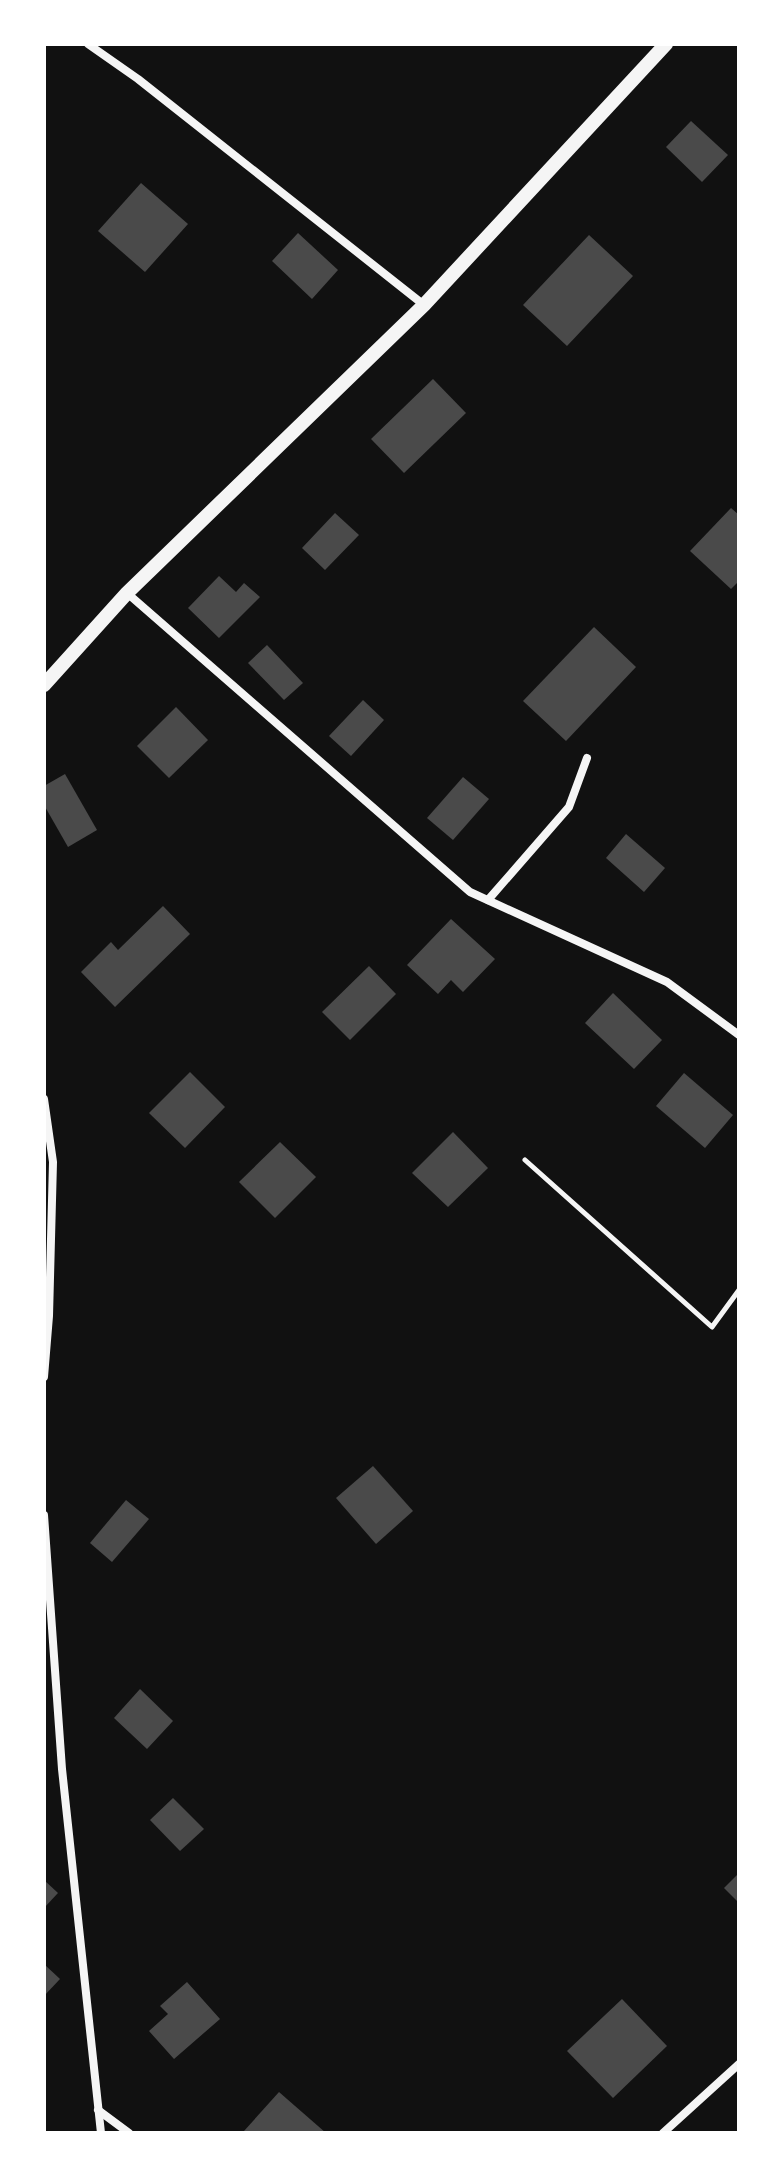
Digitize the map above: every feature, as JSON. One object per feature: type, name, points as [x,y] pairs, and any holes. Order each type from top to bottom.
[{"type":"street","points":[[88,44],[138,79],[424,305]]},
{"type":"street","points":[[44,685],[127,593],[424,305],[666,44]]},
{"type":"street","points":[[127,593],[470,892],[667,982],[739,1035]]},
{"type":"street","points":[[488,900],[569,807],[587,758]]},
{"type":"street","points":[[44,1099],[53,1162],[44,1377]]},
{"type":"street","points":[[44,1515],[62,1769],[101,2133]]},
{"type":"street","points":[[663,2133],[739,2064]]},
{"type":"street","points":[[98,2110],[129,2133]]},
{"type":"path","points":[[525,1160],[712,1327],[739,1290]]},
{"type":"building","points":[[691,121],[728,155],[702,182],[666,147]]},
{"type":"building","points":[[141,183],[188,224],[145,272],[98,231]]},
{"type":"building","points":[[298,233],[338,270],[312,299],[272,261]]},
{"type":"building","points":[[589,235],[633,276],[567,346],[523,305]]},
{"type":"building","points":[[433,379],[466,413],[404,473],[371,439]]},
{"type":"building","points":[[731,508],[739,515],[739,581],[731,589],[690,551]]},
{"type":"building","points":[[335,513],[359,535],[325,570],[302,548]]},
{"type":"building","points":[[219,576],[236,592],[244,583],[260,597],[219,638],[188,608]]},
{"type":"building","points":[[594,627],[636,667],[566,741],[523,701]]},
{"type":"building","points":[[267,645],[303,683],[284,700],[248,663]]},
{"type":"building","points":[[363,700],[384,720],[351,756],[329,736]]},
{"type":"building","points":[[176,707],[208,740],[169,778],[137,746]]},
{"type":"building","points":[[65,774],[97,830],[68,847],[44,805],[44,786]]},
{"type":"building","points":[[463,777],[489,799],[453,840],[427,818]]},
{"type":"building","points":[[626,834],[665,868],[644,892],[606,858]]},
{"type":"building","points":[[163,906],[190,934],[115,1007],[81,972],[111,942],[118,950]]},
{"type":"building","points":[[451,919],[495,959],[463,992],[451,980],[438,994],[407,965]]},
{"type":"building","points":[[369,966],[396,994],[350,1040],[322,1012]]},
{"type":"building","points":[[613,993],[662,1040],[634,1069],[585,1023]]},
{"type":"building","points":[[190,1072],[225,1107],[185,1148],[149,1113]]},
{"type":"building","points":[[684,1073],[733,1115],[705,1148],[656,1106]]},
{"type":"building","points":[[453,1132],[488,1168],[448,1207],[412,1173]]},
{"type":"building","points":[[280,1142],[316,1177],[275,1218],[239,1182]]},
{"type":"building","points":[[373,1466],[413,1511],[376,1544],[336,1498]]},
{"type":"building","points":[[126,1500],[149,1519],[112,1562],[90,1543]]},
{"type":"building","points":[[140,1689],[173,1721],[147,1749],[114,1718]]},
{"type":"building","points":[[173,1798],[204,1829],[180,1851],[150,1820]]},
{"type":"building","points":[[739,1873],[739,1903],[724,1888]]},
{"type":"building","points":[[44,1880],[58,1893],[44,1908]]},
{"type":"building","points":[[44,1964],[60,1979],[44,1996]]},
{"type":"building","points":[[187,1982],[220,2019],[174,2059],[149,2031],[168,2014],[160,2006]]},
{"type":"building","points":[[622,1999],[667,2046],[613,2098],[567,2051]]},
{"type":"building","points":[[279,2092],[326,2133],[244,2131]]}]
